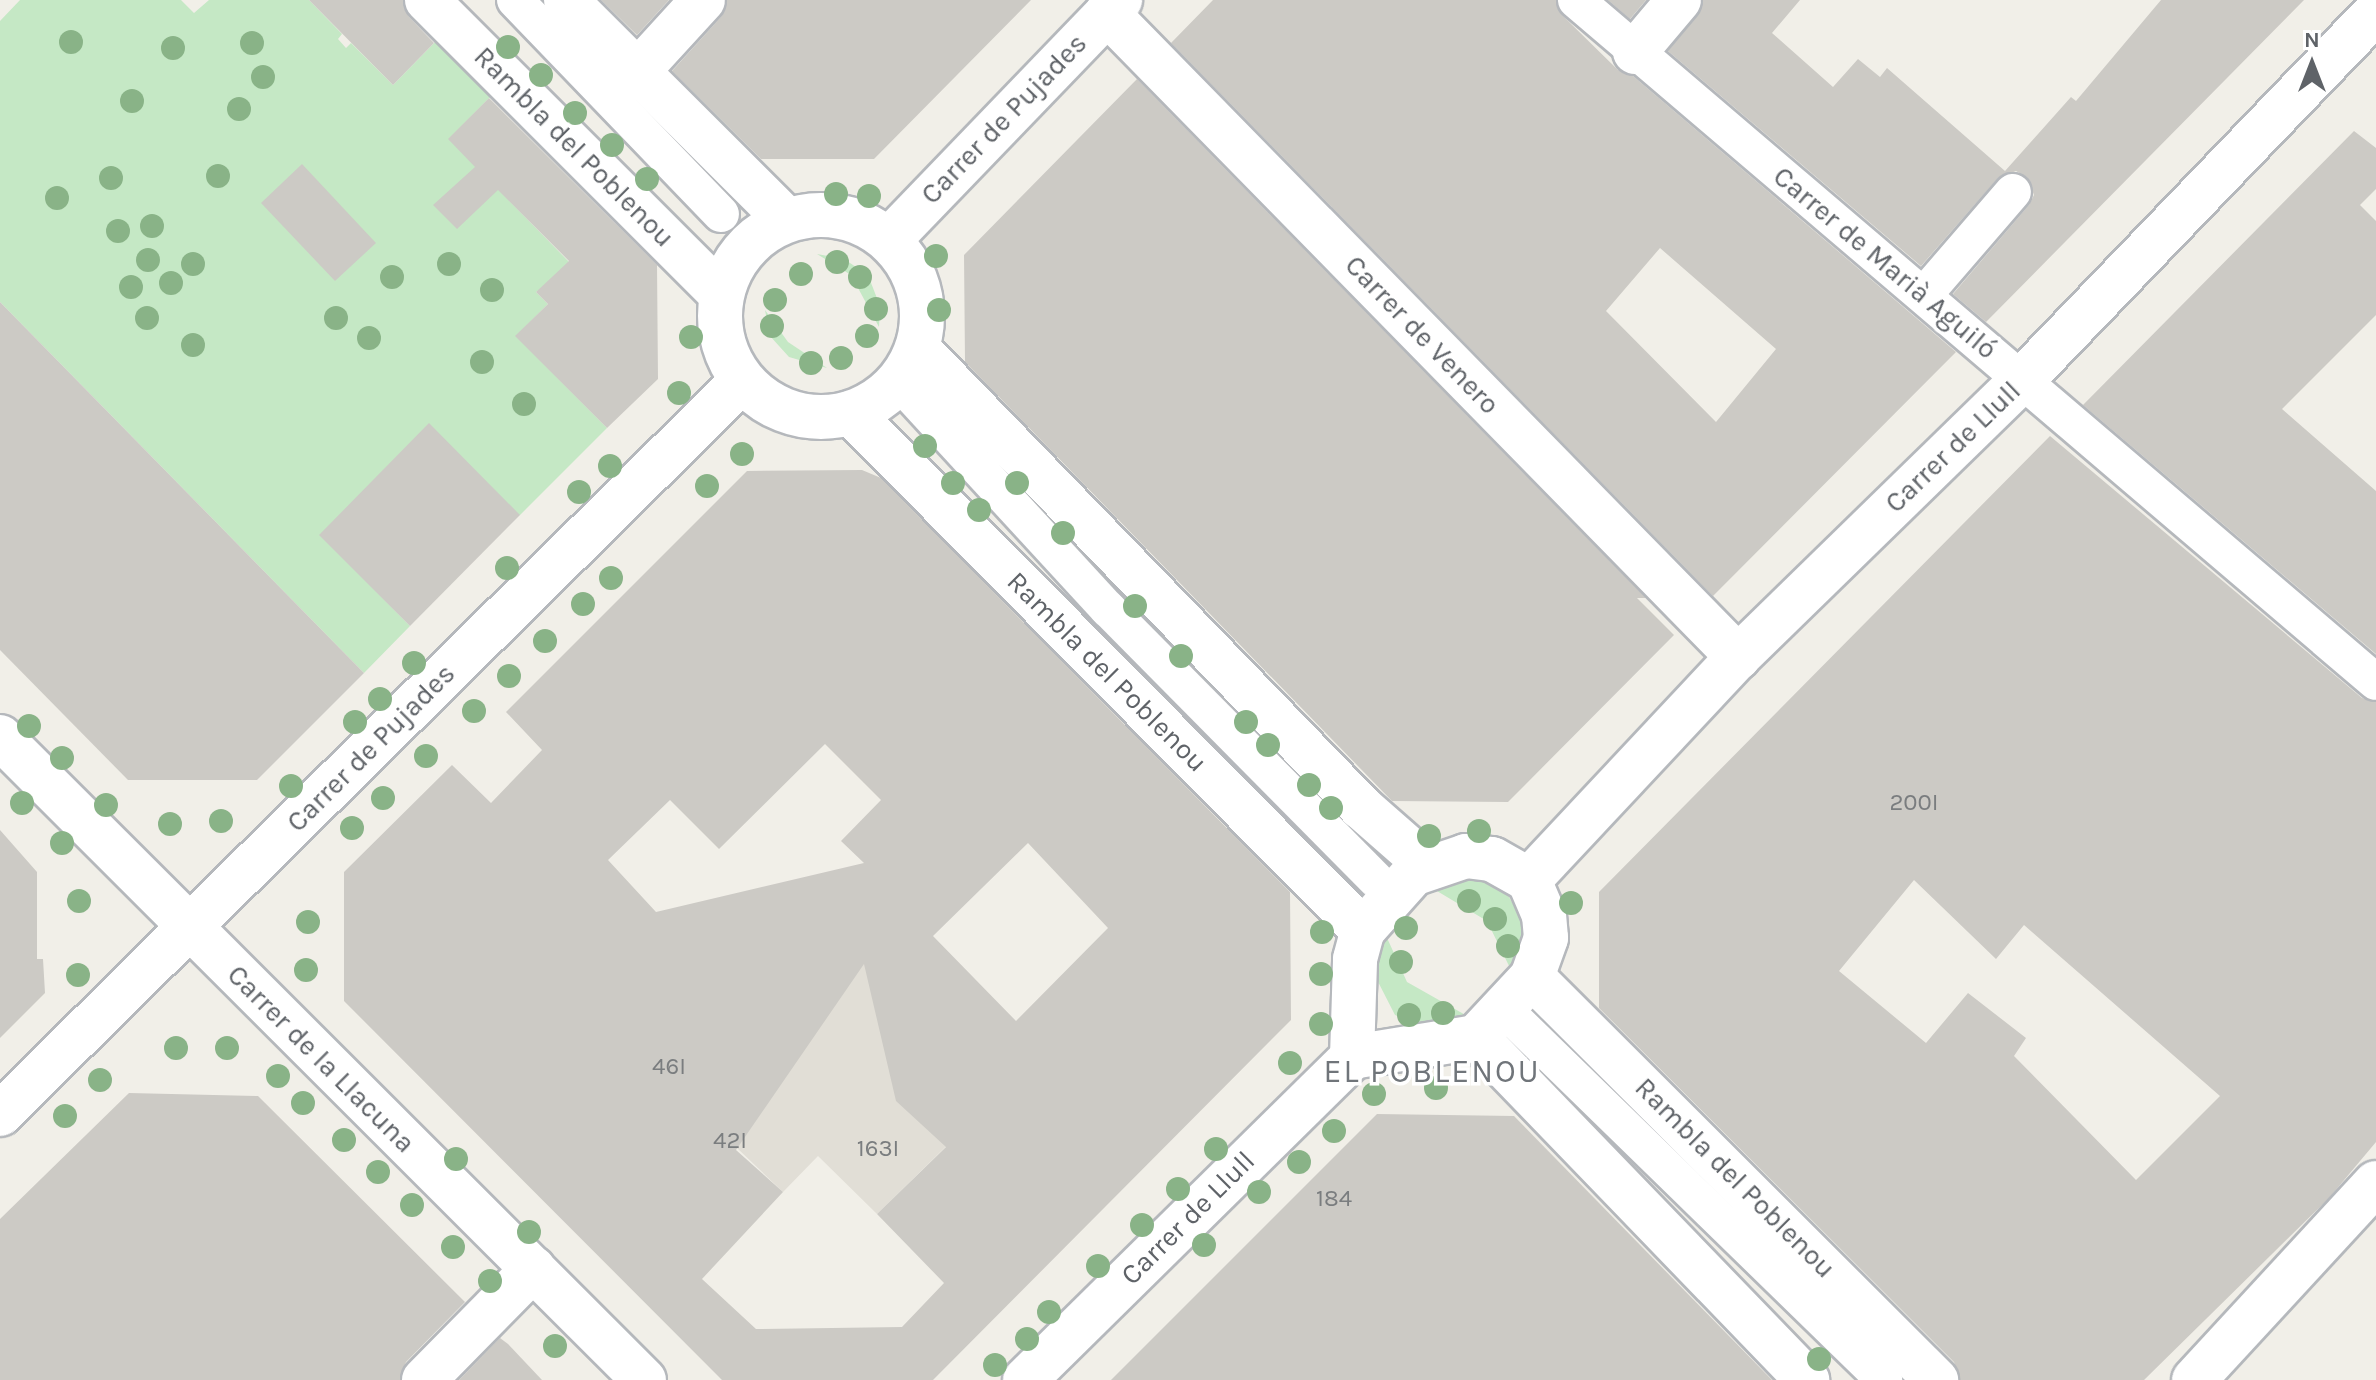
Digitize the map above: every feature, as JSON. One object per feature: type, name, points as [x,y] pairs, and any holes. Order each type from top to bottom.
[{"type":"street","name":"Rambla del Poblenou","points":[[427,0],[721,294]]},
{"type":"street","name":"Rambla del Poblenou","points":[[515,0],[721,214]]},
{"type":"street","points":[[566,0],[787,220]]},
{"type":"street","points":[[638,71],[703,0]]},
{"type":"street","name":"Carrer de Marià Aguiló","points":[[1576,0],[2376,682]]},
{"type":"street","points":[[1635,52],[1679,0]]},
{"type":"street","name":"Carrer de Pujades","points":[[890,239],[1114,6]]},
{"type":"street","name":"Carrer de Venero","points":[[1114,6],[1738,657]]},
{"type":"street","name":"Carrer de Llull","points":[[1529,880],[1738,657],[2023,379],[2376,12]]},
{"type":"street","points":[[1924,295],[2013,192]]},
{"type":"street","points":[[824,214],[861,222],[890,239],[910,266],[923,307],[918,349],[899,382],[851,413],[792,414],[742,381],[719,325],[721,294],[751,243],[787,220],[824,214]]},
{"type":"street","points":[[918,349],[1361,807],[1427,865]]},
{"type":"street","name":"Carrer de Pujades","points":[[0,1114],[742,381]]},
{"type":"street","name":"Rambla del Poblenou","points":[[910,394],[1108,609],[1376,880]]},
{"type":"street","name":"Rambla del Poblenou","points":[[851,413],[1363,930]]},
{"type":"street","name":"Carrer de la Llacuna","points":[[0,737],[644,1380]]},
{"type":"street","points":[[1466,856],[1492,859],[1529,880],[1544,915],[1546,938],[1532,977],[1476,1037],[1352,1057],[1355,989],[1363,930],[1390,893],[1427,865],[1466,856]]},
{"type":"street","name":"Rambla del Poblenou","points":[[1532,977],[1936,1380]]},
{"type":"street","points":[[1355,989],[1389,1030],[1421,1044]]},
{"type":"street","name":"Rambla del Poblenou","points":[[1517,1022],[1884,1380]]},
{"type":"street","points":[[1476,1037],[1807,1380]]},
{"type":"street","name":"Carrer de Llull","points":[[1025,1380],[1352,1057]]},
{"type":"street","points":[[2194,1380],[2376,1183]]},
{"type":"street","points":[[424,1380],[533,1269]]},
{"type":"shaded area","points":[[855,889],[974,1119],[877,1214],[818,1156],[783,1192],[674,1088]]},
{"type":"green space","points":[[20,0],[181,0],[194,13],[209,0],[309,0],[342,34],[338,39],[346,48],[351,43],[393,85],[443,34],[497,90],[449,139],[573,266],[536,292],[548,304],[516,336],[607,428],[520,515],[320,534],[410,626],[364,673],[0,302],[0,21]]},
{"type":"green space","points":[[817,254],[844,259],[868,275],[880,306],[879,327],[851,275]]},
{"type":"green space","points":[[765,310],[788,342],[827,368],[789,357],[770,336]]},
{"type":"green space","points":[[1477,878],[1506,892],[1522,919],[1524,934],[1512,972],[1487,921],[1427,885]]},
{"type":"green space","points":[[1383,929],[1407,982],[1469,1017],[1421,1026],[1395,1015],[1373,972]]},
{"type":"building","points":[[309,0],[403,0],[409,17],[434,43],[393,85]]},
{"type":"building","points":[[601,0],[669,0],[637,35]]},
{"type":"building","points":[[727,0],[1031,0],[874,159],[761,159],[672,71],[721,17]]},
{"type":"building","points":[[1213,0],[1556,0],[1562,15],[1618,70],[1633,76],[1956,352],[1713,596],[1171,43]],"holes":[[[1660,248],[1776,349],[1716,422],[1606,311]]]},
{"type":"building","points":[[1608,0],[1646,0],[1630,19]]},
{"type":"building","points":[[1703,0],[1800,0],[1772,33],[1833,87],[1858,59],[1880,77],[1887,68],[2005,171],[2071,97],[2076,101],[2161,0],[2304,0],[1986,322],[1953,294],[2029,205],[2034,195],[2027,177],[2016,171],[1998,178],[1921,266],[1668,51]]},
{"type":"building","points":[[1137,79],[1646,598],[1637,598],[1674,635],[1508,802],[1392,801],[965,362],[964,255]]},
{"type":"building","points":[[489,98],[657,265],[658,379],[607,428],[515,336],[548,304],[536,292],[569,261],[498,190],[457,229],[433,205],[475,167],[448,139]]},
{"type":"building","points":[[2354,131],[2376,148],[2376,189],[2360,205],[2376,221],[2376,315],[2282,409],[2376,491],[2376,654],[2083,405]]},
{"type":"building","points":[[302,164],[376,243],[335,281],[261,203]]},
{"type":"building","points":[[0,302],[364,673],[257,780],[128,780],[0,650]]},
{"type":"building","points":[[429,423],[520,515],[410,626],[319,535]]},
{"type":"building","points":[[2050,436],[2362,698],[2376,702],[2376,1142],[2329,1198],[2144,1380],[1960,1380],[1954,1362],[1599,1008],[1599,892]],"holes":[[[1914,880],[1996,959],[2024,925],[2220,1096],[2136,1180],[2014,1056],[2026,1038],[1968,993],[1926,1043],[1839,971]]]},
{"type":"building","points":[[862,470],[881,478],[1290,892],[1291,1020],[933,1380],[722,1380],[344,1001],[344,872],[452,765],[491,803],[542,750],[506,712],[747,471]],"holes":[[[825,744],[881,800],[841,841],[864,863],[656,912],[608,860],[670,800],[719,849]],[[1028,843],[1108,928],[1016,1021],[933,936]],[[864,964],[896,1101],[946,1147],[877,1214],[944,1283],[902,1327],[756,1329],[702,1279],[783,1192],[736,1150]]]},
{"type":"building","points":[[0,830],[37,872],[37,959],[43,959],[45,993],[0,1038]]},
{"type":"building","points":[[129,1093],[258,1096],[465,1302],[406,1362],[400,1380],[0,1380],[0,1219]]},
{"type":"building","points":[[1377,1114],[1514,1116],[1772,1380],[1111,1380]]},
{"type":"building","points":[[500,1338],[508,1344],[542,1380],[459,1380]]},
{"type":"district","name":"EL POBLENOU","points":[[1432,1072]]}]
